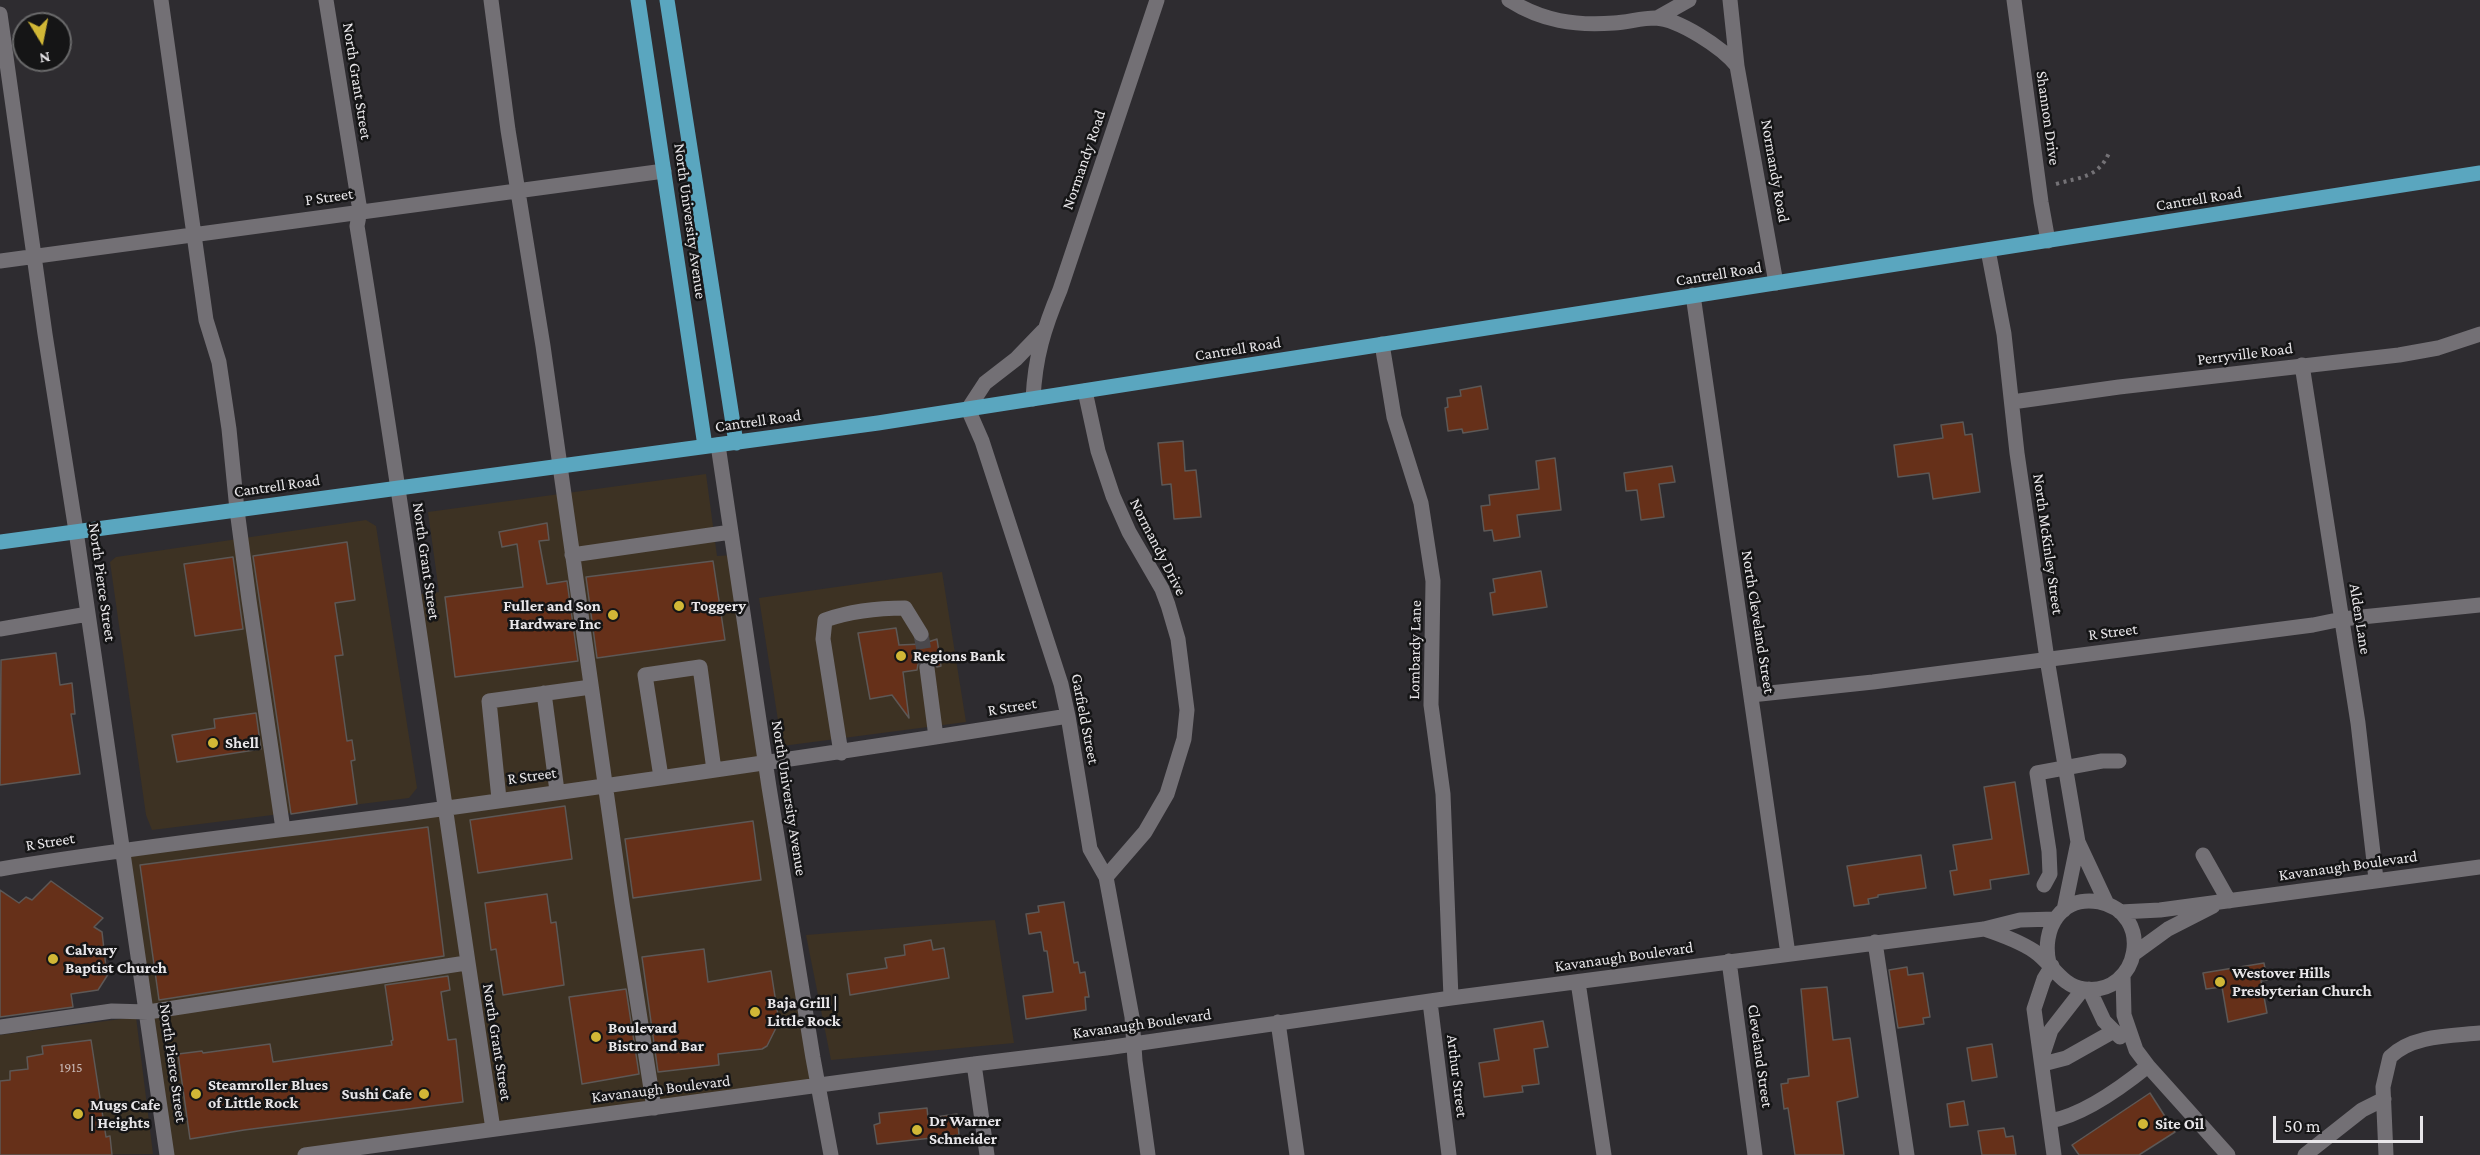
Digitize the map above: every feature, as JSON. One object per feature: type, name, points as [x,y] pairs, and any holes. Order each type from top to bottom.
[{"type":"main road","name":"North University Avenue","points":[[638,0],[664,171],[711,446]]},
{"type":"main road","name":"North University Avenue","points":[[667,0],[736,443]]},
{"type":"main road","name":"Cantrell Road","points":[[0,542],[736,443],[968,409],[2480,173]]},
{"type":"street","points":[[161,0],[206,320],[219,362],[228,417],[237,510],[283,829]]},
{"type":"street","name":"North Grant Street","points":[[326,0],[360,211],[357,226],[492,1129]]},
{"type":"street","points":[[491,0],[622,903],[654,1108]]},
{"type":"street","name":"Normandy Road","points":[[1033,399],[1034,368],[1043,331],[1060,290],[1157,0]]},
{"type":"street","points":[[1509,0],[1541,17],[1562,22],[1587,24],[1657,18],[1681,26],[1705,39],[1728,54],[1737,66]]},
{"type":"street","points":[[1657,18],[1689,0]]},
{"type":"street","name":"Normandy Road","points":[[1730,0],[1737,66],[1776,283]]},
{"type":"street","name":"Shannon Drive","points":[[2014,0],[2048,241]]},
{"type":"street","name":"North Pierce Street","points":[[0,15],[148,1012],[167,1155]]},
{"type":"street","name":"P Street","points":[[0,261],[664,171]]},
{"type":"street","name":"North McKinley Street","points":[[1988,250],[2004,334],[2017,453],[2047,659],[2078,842]]},
{"type":"street","name":"North Cleveland Street","points":[[1693,296],[1788,954]]},
{"type":"street","name":"Normandy Road","points":[[968,409],[986,383],[1016,359],[1043,331]]},
{"type":"street","name":"Perryville Road","points":[[2012,402],[2399,355],[2438,348],[2480,334]]},
{"type":"street","name":"Lombardy Lane","points":[[1382,344],[1394,417],[1421,503],[1433,580],[1431,705],[1444,804],[1450,998]]},
{"type":"street","name":"Alden Lane","points":[[2302,365],[2358,723],[2376,879]]},
{"type":"street","name":"Normandy Drive","points":[[1085,391],[1098,451],[1113,496],[1128,530],[1162,589],[1168,605],[1178,639],[1186,710],[1184,739],[1167,794],[1145,832],[1106,877]]},
{"type":"street","name":"Garfield Street","points":[[968,409],[982,441],[1061,684],[1090,849],[1106,877],[1132,1017],[1133,1043],[1148,1155]]},
{"type":"street","name":"North University Avenue","points":[[711,446],[731,532],[765,763],[831,1155]]},
{"type":"street","points":[[572,555],[731,532]]},
{"type":"street","name":"R Street","points":[[1751,695],[1873,682],[2313,625],[2342,619],[2480,604]]},
{"type":"street","points":[[841,753],[823,639],[825,620],[839,615],[879,608],[905,608],[921,634]]},
{"type":"street","points":[[0,629],[88,614]]},
{"type":"street","points":[[661,777],[645,675],[700,667],[714,770]]},
{"type":"street","points":[[927,668],[936,737]]},
{"type":"street","points":[[499,799],[489,700],[591,687]]},
{"type":"street","points":[[544,693],[557,791]]},
{"type":"street","name":"R Street","points":[[0,869],[123,849],[841,753],[1068,716]]},
{"type":"street","points":[[2044,885],[2050,874],[2049,851],[2037,773],[2064,767],[2119,761]]},
{"type":"street","points":[[2078,842],[2114,908],[2130,923],[2134,938],[2135,953],[2129,967],[2109,986],[2086,989],[2068,983],[2057,974],[2046,949],[2047,935],[2059,915],[2078,842]]},
{"type":"street","points":[[2135,953],[2168,929],[2225,902],[2203,855]]},
{"type":"street","name":"Kavanaugh Boulevard","points":[[2114,908],[2141,912],[2480,867]]},
{"type":"street","points":[[2059,915],[2085,902],[2114,908]]},
{"type":"street","name":"Kavanaugh Boulevard","points":[[305,1155],[1450,998],[1984,929],[2020,920],[2059,915]]},
{"type":"street","points":[[1984,929],[2016,940],[2051,964]]},
{"type":"street","points":[[1875,942],[1907,1155]]},
{"type":"street","name":"Cleveland Street","points":[[1729,961],[1755,1155]]},
{"type":"street","points":[[0,1028],[112,1011],[148,1012],[466,963]]},
{"type":"street","points":[[2051,964],[2034,1009],[2055,1155]]},
{"type":"street","points":[[2123,975],[2124,1014],[2136,1050]]},
{"type":"street","points":[[1578,982],[1604,1155]]},
{"type":"street","points":[[2086,989],[2104,1021],[2136,1050],[2228,1155]]},
{"type":"street","points":[[2042,1060],[2051,1030],[2086,989]]},
{"type":"street","name":"Arthur Street","points":[[1430,1002],[1449,1155]]},
{"type":"street","points":[[1278,1022],[1297,1155]]},
{"type":"street","points":[[2042,1060],[2066,1058],[2114,1031]]},
{"type":"street","points":[[2386,1155],[2384,1099],[2386,1065],[2390,1057],[2399,1047],[2437,1038],[2480,1033]]},
{"type":"street","points":[[974,1064],[987,1155]]},
{"type":"street","points":[[2050,1121],[2066,1118],[2076,1113],[2125,1085],[2148,1066]]},
{"type":"street","points":[[2305,1155],[2362,1110],[2384,1099]]},
{"type":"path","points":[[2039,188],[2091,174],[2103,166],[2109,153]]},
{"type":"shaded area","points":[[706,474],[717,556],[734,555],[818,1086],[300,1155],[167,1155],[123,849],[444,807],[413,595],[439,592],[428,512]]},
{"type":"shaded area","points":[[366,520],[376,526],[417,788],[409,798],[152,830],[146,815],[110,562],[116,557]]},
{"type":"shaded area","points":[[942,572],[966,722],[782,746],[759,598]]},
{"type":"shaded area","points":[[995,920],[1014,1043],[831,1060],[806,935]]},
{"type":"shaded area","points":[[136,1017],[153,1154],[0,1155],[0,1035]]},
{"type":"building","points":[[1481,386],[1488,429],[1463,433],[1462,429],[1448,431],[1445,408],[1448,407],[1447,398],[1461,396],[1460,390]]},
{"type":"building","points":[[1963,422],[1965,435],[1972,434],[1980,492],[1933,499],[1929,473],[1898,477],[1894,445],[1943,438],[1941,425]]},
{"type":"building","points":[[1183,441],[1185,471],[1196,470],[1201,517],[1174,519],[1171,484],[1162,485],[1158,443]]},
{"type":"building","points":[[1555,458],[1561,510],[1517,515],[1520,537],[1494,541],[1492,530],[1484,531],[1481,506],[1490,505],[1489,495],[1539,489],[1536,461]]},
{"type":"building","points":[[1672,466],[1675,482],[1659,484],[1664,517],[1641,520],[1637,490],[1626,491],[1624,473]]},
{"type":"building","points":[[547,523],[549,540],[539,541],[547,584],[567,581],[578,661],[455,677],[445,597],[523,587],[517,544],[502,547],[499,532]]},
{"type":"building","points":[[347,542],[355,600],[335,603],[343,655],[335,656],[347,741],[352,740],[355,760],[351,761],[357,804],[291,814],[253,556]]},
{"type":"building","points":[[233,557],[243,629],[195,636],[184,564]]},
{"type":"building","name":"Toggery","points":[[713,561],[725,640],[597,658],[586,577]]},
{"type":"building","points":[[1541,571],[1547,607],[1493,615],[1490,593],[1495,592],[1493,579]]},
{"type":"building","name":"Regions Bank","points":[[896,628],[899,645],[922,644],[937,639],[941,666],[937,667],[931,659],[925,658],[918,664],[917,670],[903,672],[909,718],[892,695],[870,699],[858,633]]},
{"type":"building","points":[[56,653],[60,685],[72,683],[75,714],[71,714],[80,774],[0,785],[1,660]]},
{"type":"building","name":"Shell","points":[[256,713],[261,749],[177,762],[172,735],[215,728],[214,719]]},
{"type":"building","points":[[2015,782],[2029,874],[1990,880],[1991,889],[1954,895],[1950,871],[1957,870],[1953,845],[1992,839],[1984,787]]},
{"type":"building","points":[[565,806],[572,859],[478,873],[470,820]]},
{"type":"building","points":[[753,821],[761,880],[633,898],[625,839]]},
{"type":"building","points":[[428,827],[444,956],[159,1000],[140,865]]},
{"type":"building","points":[[1921,855],[1926,888],[1878,895],[1878,897],[1868,899],[1869,904],[1854,906],[1847,866]]},
{"type":"building","name":"Calvary Baptist Church","points":[[51,881],[103,918],[94,927],[102,932],[107,976],[98,990],[71,994],[73,1007],[0,1017],[0,890],[19,903],[26,897],[32,900]]},
{"type":"building","points":[[547,894],[551,923],[556,922],[564,985],[503,995],[496,949],[491,950],[485,903]]},
{"type":"building","points":[[1064,902],[1074,963],[1078,962],[1080,973],[1085,972],[1089,997],[1085,997],[1086,1010],[1026,1019],[1023,996],[1053,992],[1047,951],[1044,951],[1041,932],[1029,934],[1026,914],[1039,912],[1038,906]]},
{"type":"building","points":[[931,940],[933,950],[944,948],[949,978],[850,995],[847,974],[887,968],[885,958],[905,955],[904,945]]},
{"type":"building","points":[[704,949],[708,982],[771,971],[779,1022],[767,1046],[762,1049],[718,1054],[719,1065],[658,1072],[642,957]]},
{"type":"building","points":[[2264,963],[2267,980],[2261,981],[2267,1013],[2228,1022],[2222,987],[2206,989],[2203,973]]},
{"type":"building","points":[[1907,967],[1908,975],[1923,973],[1930,1017],[1923,1018],[1924,1024],[1898,1028],[1889,970]]},
{"type":"building","points":[[448,976],[450,990],[441,992],[448,1040],[456,1039],[463,1102],[190,1139],[178,1054],[270,1044],[273,1062],[392,1045],[385,985]]},
{"type":"building","points":[[1827,987],[1833,1040],[1850,1038],[1858,1097],[1837,1102],[1844,1155],[1795,1155],[1788,1108],[1784,1109],[1781,1084],[1788,1083],[1788,1079],[1809,1076],[1801,989]]},
{"type":"building","points":[[626,989],[639,1074],[582,1084],[569,997]]},
{"type":"building","points":[[1543,1021],[1548,1047],[1534,1049],[1539,1084],[1522,1086],[1523,1092],[1484,1097],[1479,1063],[1499,1060],[1494,1029]]},
{"type":"building","points":[[91,1040],[106,1137],[110,1136],[112,1155],[0,1155],[0,1081],[10,1080],[10,1071],[28,1069],[27,1057],[43,1054],[42,1046]]},
{"type":"building","points":[[1992,1044],[1997,1077],[1972,1081],[1967,1048]]},
{"type":"building","name":"Site Oil","points":[[2150,1093],[2175,1132],[2139,1155],[2079,1155],[2072,1145]]},
{"type":"building","points":[[1964,1101],[1968,1125],[1950,1127],[1947,1104]]},
{"type":"building","name":"Dr Warner Schneider","points":[[927,1108],[928,1118],[957,1114],[959,1135],[877,1144],[874,1125],[880,1123],[879,1113]]},
{"type":"building","points":[[2004,1128],[2006,1137],[2013,1136],[2016,1155],[1982,1155],[1978,1131]]},
{"type":"tunnel","points":[[921,634],[927,668]]},
{"type":"place","name":"Toggery","points":[[679,606]]},
{"type":"place","name":"Fuller and Son Hardware Inc","points":[[613,615]]},
{"type":"place","name":"Regions Bank","points":[[901,656]]},
{"type":"place","name":"Shell","points":[[213,743]]},
{"type":"place","name":"Calvary Baptist Church","points":[[53,959]]},
{"type":"place","name":"Westover Hills Presbyterian Church","points":[[2220,982]]},
{"type":"place","name":"Baja Grill | Little Rock","points":[[755,1012]]},
{"type":"place","name":"Boulevard Bistro and Bar","points":[[596,1037]]},
{"type":"place","name":"Steamroller Blues of Little Rock","points":[[196,1094]]},
{"type":"place","name":"Sushi Cafe","points":[[424,1094]]},
{"type":"place","name":"Mugs Cafe | Heights","points":[[78,1114]]},
{"type":"place","name":"Site Oil","points":[[2143,1124]]},
{"type":"place","name":"Dr Warner Schneider","points":[[917,1130]]}]
